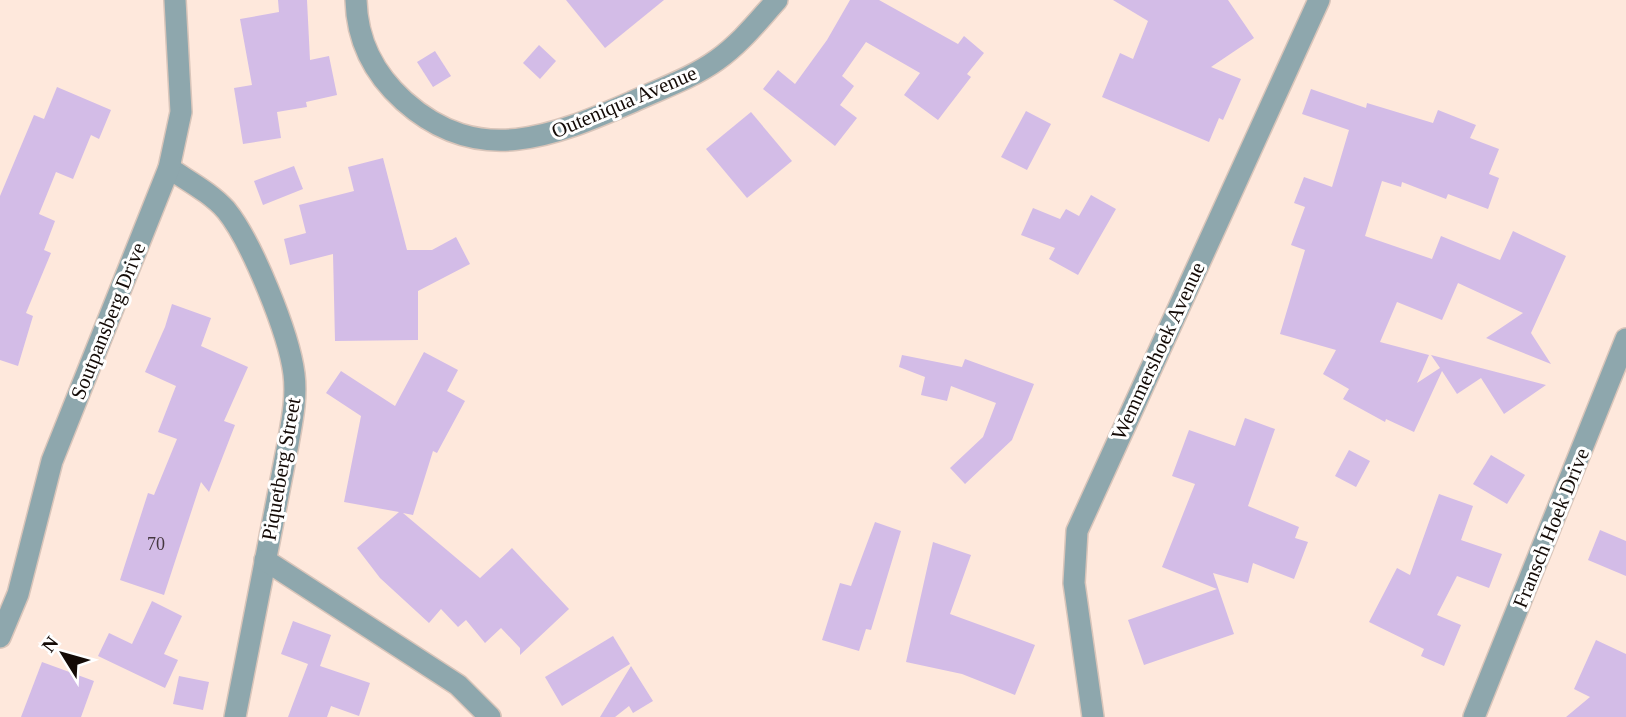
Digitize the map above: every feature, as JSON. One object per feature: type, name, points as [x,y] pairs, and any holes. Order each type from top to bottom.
[{"type":"street","name":"Soutpansberg Drive","points":[[0,637],[18,594],[52,461],[169,168],[181,112],[175,0]]},
{"type":"street","name":"Outeniqua Avenue","points":[[356,0],[360,35],[370,61],[386,85],[410,106],[438,124],[466,135],[491,140],[534,139],[585,122],[715,62],[743,39],[777,0]]},
{"type":"street","name":"Wemmershoek Avenue","points":[[1093,717],[1074,583],[1073,547],[1077,531],[1319,0]]},
{"type":"street","name":"Piquetberg Street","points":[[169,168],[217,202],[232,219],[253,258],[288,345],[294,373],[295,407],[235,717]]},
{"type":"street","name":"Fransch Hoek Drive","points":[[1474,717],[1626,339]]},
{"type":"street","name":"Piquetberg Street","points":[[265,560],[458,685],[490,717]]},
{"type":"building","points":[[278,0],[307,0],[310,60],[329,56],[337,95],[306,102],[307,107],[277,112],[281,138],[243,144],[234,88],[252,85],[240,19],[279,12]]},
{"type":"building","points":[[566,0],[664,0],[605,48]]},
{"type":"building","points":[[850,0],[879,0],[958,44],[964,36],[984,53],[967,74],[971,77],[938,120],[904,95],[920,73],[866,42],[842,76],[854,86],[840,105],[857,118],[835,146],[763,89],[778,70],[795,84],[827,40]]},
{"type":"building","points":[[1113,0],[1228,0],[1254,38],[1211,67],[1241,79],[1223,120],[1219,118],[1209,142],[1102,97],[1120,53],[1133,59],[1148,21]]},
{"type":"building","points":[[539,45],[556,61],[540,79],[523,63]]},
{"type":"building","points":[[435,51],[451,76],[433,87],[417,62]]},
{"type":"building","points":[[57,87],[111,110],[99,139],[91,135],[73,179],[56,172],[39,214],[55,221],[44,250],[51,253],[26,313],[33,316],[18,366],[0,360],[0,196],[34,115],[44,119]]},
{"type":"building","points":[[1311,89],[1366,108],[1367,103],[1433,123],[1438,110],[1476,125],[1470,138],[1499,149],[1489,174],[1499,178],[1488,209],[1448,194],[1446,199],[1402,182],[1401,187],[1382,181],[1365,236],[1432,259],[1441,236],[1500,260],[1513,231],[1566,256],[1531,333],[1551,364],[1486,338],[1523,313],[1458,283],[1442,320],[1397,302],[1380,342],[1429,355],[1417,383],[1440,368],[1431,355],[1546,385],[1504,414],[1481,378],[1457,394],[1442,371],[1414,432],[1386,419],[1385,422],[1343,399],[1349,389],[1323,374],[1336,350],[1280,334],[1305,250],[1291,245],[1305,207],[1294,203],[1304,177],[1332,187],[1349,130],[1302,114]]},
{"type":"building","points":[[1026,111],[1051,124],[1027,170],[1001,157]]},
{"type":"building","points":[[751,112],[792,161],[747,198],[706,149]]},
{"type":"building","points":[[383,158],[407,250],[432,250],[456,237],[470,264],[418,291],[418,340],[335,341],[333,254],[290,265],[284,239],[306,233],[299,205],[354,191],[348,167]]},
{"type":"building","points":[[294,166],[303,189],[263,205],[254,181]]},
{"type":"building","points":[[1091,195],[1116,209],[1078,275],[1049,259],[1055,248],[1021,235],[1033,208],[1060,219],[1066,209],[1079,216]]},
{"type":"building","points":[[172,304],[211,318],[201,346],[248,367],[224,421],[235,425],[209,492],[201,482],[164,595],[120,580],[148,493],[154,495],[177,439],[158,432],[176,386],[145,372]]},
{"type":"building","points":[[424,352],[458,370],[447,391],[465,401],[437,453],[433,451],[413,515],[403,513],[480,578],[512,548],[569,609],[520,655],[520,648],[501,628],[485,643],[466,620],[458,627],[441,609],[429,623],[380,578],[357,548],[399,512],[344,502],[361,416],[326,393],[341,371],[395,406]]},
{"type":"building","points":[[902,355],[962,367],[965,359],[1034,384],[1012,440],[965,484],[950,468],[983,437],[996,403],[951,386],[947,401],[921,395],[925,377],[899,367]]},
{"type":"building","points":[[1245,418],[1275,429],[1248,506],[1299,527],[1295,538],[1308,542],[1294,579],[1253,563],[1248,583],[1213,573],[1234,634],[1144,665],[1128,620],[1217,589],[1162,567],[1195,484],[1172,476],[1189,430],[1235,446]]},
{"type":"building","points":[[1349,450],[1370,461],[1356,487],[1335,476]]},
{"type":"building","points":[[1491,455],[1525,475],[1507,504],[1473,484]]},
{"type":"building","points":[[1439,494],[1473,506],[1461,540],[1502,554],[1489,588],[1457,576],[1437,615],[1461,625],[1444,666],[1421,656],[1424,649],[1369,622],[1397,568],[1410,575]]},
{"type":"building","points":[[875,522],[901,531],[871,630],[866,629],[859,651],[822,640],[840,583],[851,586]]},
{"type":"building","points":[[1600,530],[1626,541],[1626,576],[1588,560]]},
{"type":"building","points":[[933,542],[971,555],[950,614],[1035,645],[1015,695],[962,674],[906,662]]},
{"type":"building","points":[[152,601],[182,616],[164,654],[178,660],[165,688],[98,656],[109,633],[132,644]]},
{"type":"building","points":[[293,621],[331,635],[320,666],[370,683],[359,716],[331,706],[327,717],[288,717],[308,664],[281,654]]},
{"type":"building","points":[[613,636],[630,664],[562,706],[545,677]]},
{"type":"building","points":[[1596,640],[1626,654],[1626,717],[1566,717],[1590,697],[1574,689]]},
{"type":"building","points":[[42,662],[94,681],[81,717],[21,717]]},
{"type":"building","points":[[631,666],[653,701],[633,713],[629,706],[615,717],[600,717]]},
{"type":"building","points":[[179,676],[209,682],[203,710],[173,704]]}]
